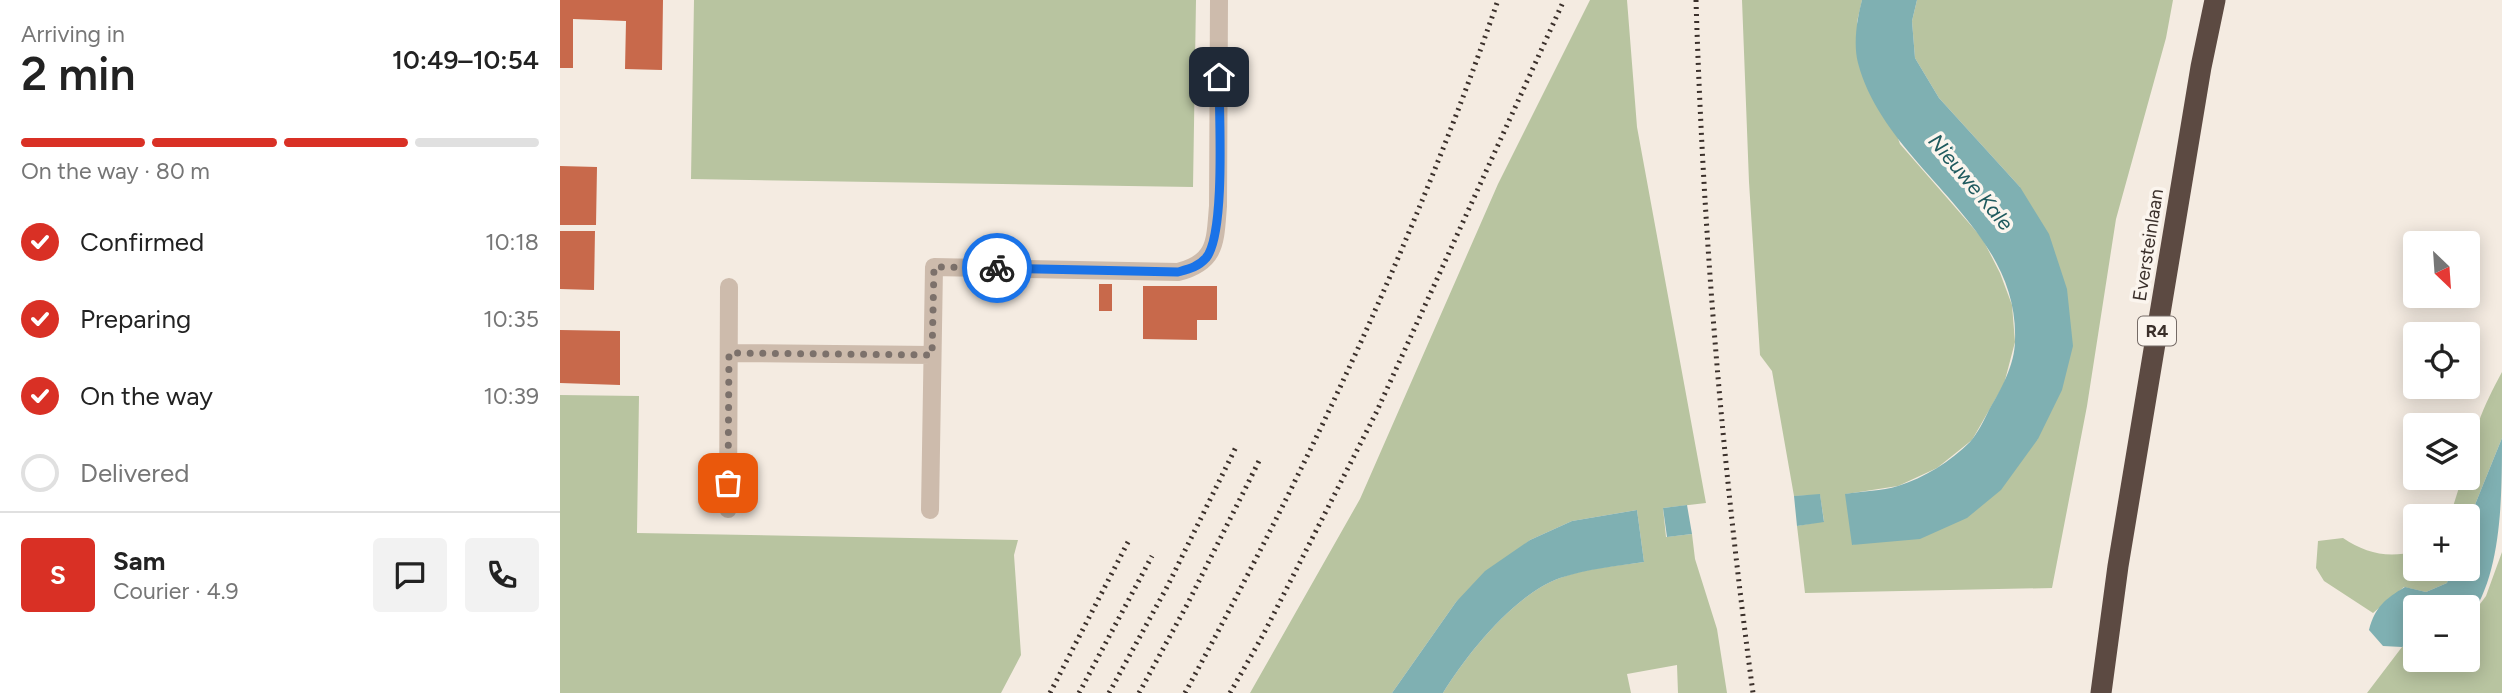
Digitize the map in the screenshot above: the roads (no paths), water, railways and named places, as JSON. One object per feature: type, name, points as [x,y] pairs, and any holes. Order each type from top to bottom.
[{"type":"highway","name":"Eversteinlaan","points":[[2104,663],[2200,67],[2215,0]]},
{"type":"highway","name":"R4","points":[[2101,693],[2104,663]]},
{"type":"highway","name":"R4","points":[[2104,663],[2111,693]]},
{"type":"lane","points":[[930,510],[934,267],[1178,272],[1195,267],[1207,257],[1215,238],[1218,206],[1219,0]]},
{"type":"lane","points":[[727,509],[730,287]]},
{"type":"lane","points":[[729,353],[932,355]]},
{"type":"water","name":"Nieuwe Kale","points":[[1862,0],[1917,0],[1912,21],[1915,58],[1939,98],[2020,187],[2049,234],[2067,289],[2073,346],[2062,390],[2038,439],[2001,490],[1967,518],[1920,539],[1852,545],[1845,494],[1908,483],[1937,468],[1963,449],[1978,431],[2002,385],[2013,359],[2015,340],[2011,299],[1996,262],[1974,229],[1895,135],[1873,101],[1858,63],[1856,48]]},
{"type":"water","points":[[2502,438],[2498,535],[2488,581],[2480,600],[2480,595],[2403,595],[2403,647],[2383,646],[2369,630],[2374,615],[2386,600],[2405,587],[2426,592],[2448,581],[2480,581],[2480,504],[2475,504]]},
{"type":"water","points":[[1820,494],[1824,522],[1797,526],[1794,496]]},
{"type":"water","points":[[1687,505],[1692,534],[1667,537],[1663,508]]},
{"type":"water","points":[[1637,510],[1644,562],[1581,572],[1543,586],[1526,597],[1494,627],[1465,661],[1443,693],[1392,693],[1456,602],[1485,571],[1530,540],[1572,521]]},
{"type":"railway","points":[[1185,693],[1273,525],[1356,353],[1431,179],[1498,0]]},
{"type":"railway","points":[[1230,693],[1263,635],[1376,413],[1564,0]]},
{"type":"railway","points":[[1696,0],[1703,174],[1723,434],[1753,693]]},
{"type":"railway","points":[[1109,693],[1167,587],[1236,447]]},
{"type":"railway","points":[[1139,693],[1188,603],[1261,457]]},
{"type":"railway","points":[[1050,693],[1128,542]]},
{"type":"railway","points":[[1079,693],[1152,556]]}]
